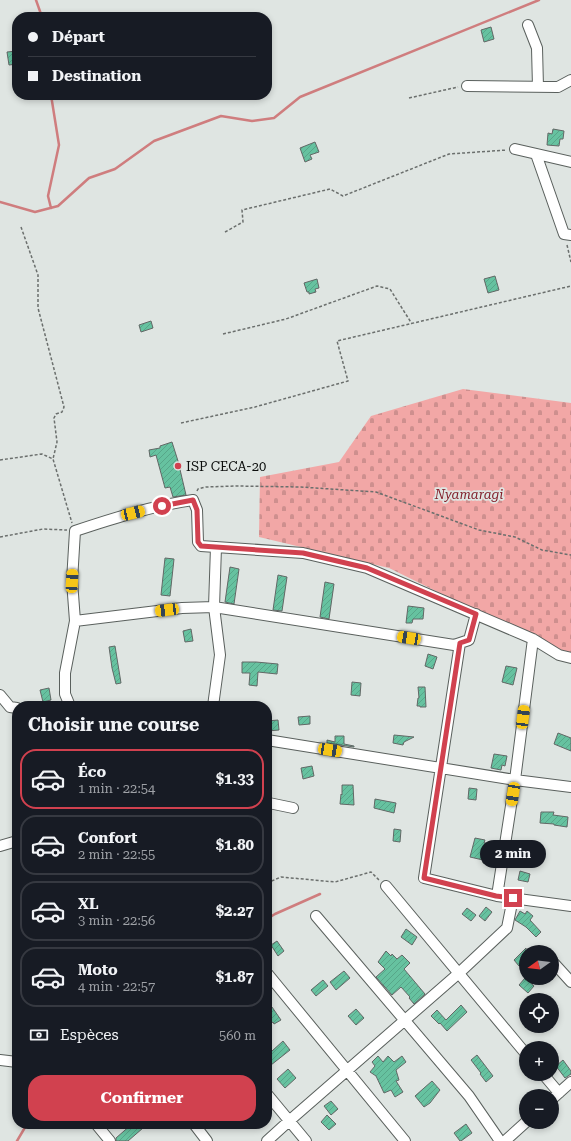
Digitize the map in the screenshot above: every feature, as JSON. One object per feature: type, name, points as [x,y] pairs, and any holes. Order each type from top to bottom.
[{"type":"street","points":[[528,24],[537,48],[538,87]]},
{"type":"street","points":[[467,86],[558,87],[571,80]]},
{"type":"street","points":[[515,149],[571,162]]},
{"type":"street","points":[[536,154],[568,234]]},
{"type":"street","points":[[68,701],[65,694],[65,673],[75,621],[72,581],[74,531],[118,516],[193,500],[197,510],[198,542],[201,546],[303,553],[367,568],[533,639],[559,655],[571,658]]},
{"type":"street","points":[[215,701],[220,655],[214,607],[216,547]]},
{"type":"street","points":[[75,621],[182,608],[214,607],[454,645],[469,640],[476,614]]},
{"type":"street","points":[[496,896],[515,780],[533,639]]},
{"type":"street","points":[[460,643],[424,878],[496,896],[571,906]]},
{"type":"street","points":[[0,695],[10,707],[12,707]]},
{"type":"street","points":[[272,741],[515,780],[571,787]]},
{"type":"street","points":[[272,804],[293,808]]},
{"type":"street","points":[[0,846],[12,842]]},
{"type":"street","points":[[386,886],[519,1046]]},
{"type":"street","points":[[267,1141],[405,1021],[507,928],[513,898]]},
{"type":"street","points":[[316,916],[469,1096],[500,1141]]},
{"type":"street","points":[[559,969],[571,982]]},
{"type":"street","points":[[272,979],[405,1141]]},
{"type":"street","points":[[0,1060],[12,1061]]},
{"type":"street","points":[[559,1092],[571,1082]]},
{"type":"street","points":[[272,1100],[306,1141]]},
{"type":"street","points":[[504,1141],[519,1128]]},
{"type":"street","points":[[100,1129],[110,1141]]},
{"type":"street","points":[[198,1129],[207,1141]]},
{"type":"path","points":[[409,98],[467,86]]},
{"type":"path","points":[[225,232],[243,222],[242,210],[330,189],[342,196],[449,154],[515,149]]},
{"type":"path","points":[[0,537],[43,529],[74,531],[53,459],[57,442],[54,418],[56,414],[62,412],[64,407],[38,308],[38,275],[21,228]]},
{"type":"path","points":[[568,234],[571,262]]},
{"type":"path","points":[[223,334],[286,319],[377,286],[390,289],[412,324]]},
{"type":"path","points":[[181,423],[256,407],[348,380],[337,341],[571,286]]},
{"type":"path","points":[[0,460],[42,454],[53,459]]},
{"type":"path","points":[[193,500],[198,489],[206,487],[301,487],[376,492],[479,530],[515,537],[542,550],[571,555]]},
{"type":"path","points":[[272,881],[281,877],[335,882],[371,872],[386,886]]},
{"type":"green space","name":"Nyamaragi","points":[[463,389],[571,403],[571,653],[556,650],[389,568],[259,537],[260,477],[339,462],[371,416]]},
{"type":"building","points":[[491,27],[494,39],[484,42],[481,30]]},
{"type":"building","points":[[7,52],[12,52],[12,65],[9,65]]},
{"type":"building","points":[[553,129],[564,131],[563,139],[560,139],[559,146],[547,145],[548,133],[552,134]]},
{"type":"building","points":[[315,142],[319,152],[310,155],[312,159],[305,162],[300,148]]},
{"type":"building","points":[[495,276],[499,290],[488,293],[484,279]]},
{"type":"building","points":[[317,279],[319,288],[315,289],[316,292],[309,294],[304,283]]},
{"type":"building","points":[[151,321],[153,328],[141,332],[139,325]]},
{"type":"building","points":[[172,442],[186,495],[173,497],[170,487],[165,488],[156,455],[150,457],[149,450],[160,448],[160,446]]},
{"type":"building","points":[[165,558],[174,559],[170,596],[161,595]]},
{"type":"building","points":[[230,567],[239,569],[234,604],[225,602]]},
{"type":"building","points":[[278,575],[287,577],[282,611],[273,610]]},
{"type":"building","points":[[325,582],[334,584],[329,619],[320,617]]},
{"type":"building","points":[[408,606],[424,608],[423,619],[413,619],[412,623],[406,623]]},
{"type":"building","points":[[191,629],[193,641],[185,642],[183,631]]},
{"type":"building","points":[[115,646],[121,683],[116,684],[109,647]]},
{"type":"building","points":[[428,654],[437,657],[433,669],[425,666]]},
{"type":"building","points":[[242,662],[278,664],[277,674],[258,672],[257,686],[249,685],[250,673],[242,673]]},
{"type":"building","points":[[506,666],[517,668],[513,685],[502,682]]},
{"type":"building","points":[[352,682],[361,683],[360,696],[351,695]]},
{"type":"building","points":[[418,687],[425,687],[426,707],[417,706],[419,698]]},
{"type":"building","points":[[49,688],[51,700],[43,701],[40,690]]},
{"type":"building","points":[[310,716],[310,724],[299,725],[298,717]]},
{"type":"building","points":[[278,720],[279,730],[272,731],[272,721]]},
{"type":"building","points":[[558,733],[571,738],[571,751],[554,744]]},
{"type":"building","points":[[394,735],[414,737],[404,742],[403,745],[393,743]]},
{"type":"building","points":[[335,736],[344,736],[344,744],[354,747],[327,743],[327,740],[335,742]]},
{"type":"building","points":[[494,754],[507,756],[505,766],[502,765],[501,770],[491,768]]},
{"type":"building","points":[[312,766],[314,776],[303,779],[301,768]]},
{"type":"building","points":[[342,785],[353,785],[354,805],[340,804]]},
{"type":"building","points":[[469,788],[477,789],[476,800],[468,799]]},
{"type":"building","points":[[375,799],[396,803],[394,813],[374,808]]},
{"type":"building","points":[[541,812],[554,812],[553,815],[568,817],[567,827],[540,823]]},
{"type":"building","points":[[394,829],[401,830],[400,842],[393,841]]},
{"type":"building","points":[[475,838],[485,840],[484,843],[490,844],[487,856],[494,857],[492,865],[483,863],[483,860],[470,857]]},
{"type":"building","points":[[520,871],[530,874],[528,882],[518,880]]},
{"type":"building","points":[[486,907],[492,912],[485,921],[479,916]]},
{"type":"building","points":[[467,908],[476,915],[471,921],[462,914]]},
{"type":"building","points":[[520,911],[525,914],[527,911],[533,916],[530,920],[541,932],[536,937],[526,927],[515,920]]},
{"type":"building","points":[[406,929],[417,937],[412,945],[401,937]]},
{"type":"building","points":[[277,941],[284,951],[278,956],[272,944]]},
{"type":"building","points":[[386,951],[397,959],[402,955],[410,963],[404,969],[425,994],[414,1004],[401,987],[392,995],[376,977],[385,969],[378,962]]},
{"type":"building","points":[[519,955],[519,966],[514,960]]},
{"type":"building","points":[[344,971],[350,978],[336,990],[330,982]]},
{"type":"building","points":[[323,980],[328,986],[316,996],[311,990]]},
{"type":"building","points":[[519,985],[534,986],[528,993]]},
{"type":"building","points":[[461,1005],[467,1012],[447,1031],[431,1016],[437,1010],[446,1020]]},
{"type":"building","points":[[272,1007],[281,1020],[274,1024],[272,1023]]},
{"type":"building","points":[[356,1009],[364,1018],[356,1025],[348,1016]]},
{"type":"building","points":[[283,1041],[290,1050],[272,1064],[272,1051]]},
{"type":"building","points":[[477,1055],[493,1076],[486,1082],[471,1060]]},
{"type":"building","points":[[378,1056],[383,1062],[388,1056],[394,1062],[402,1056],[406,1062],[396,1070],[399,1080],[396,1081],[403,1092],[395,1097],[391,1090],[384,1093],[376,1076],[370,1072],[375,1066],[372,1062]]},
{"type":"building","points":[[563,1060],[571,1071],[571,1074],[565,1078],[559,1070],[559,1063]]},
{"type":"building","points":[[288,1069],[296,1078],[285,1088],[277,1079]]},
{"type":"building","points":[[432,1081],[440,1090],[430,1103],[424,1107],[415,1096]]},
{"type":"building","points":[[331,1101],[338,1109],[331,1115],[324,1106]]},
{"type":"building","points":[[327,1115],[336,1124],[329,1130],[321,1122]]},
{"type":"building","points":[[466,1124],[472,1133],[460,1141],[454,1133]]},
{"type":"building","points":[[126,1129],[142,1129],[128,1141],[116,1141],[116,1138]]},
{"type":"waterway","points":[[36,0],[40,12]]},
{"type":"waterway","points":[[0,202],[35,212],[58,206],[89,178],[115,169],[154,141],[221,116],[252,121],[274,118],[300,97],[539,0]]},
{"type":"waterway","points":[[51,208],[48,196],[59,145],[52,100]]},
{"type":"waterway","points":[[272,916],[320,894]]},
{"type":"waterway","points":[[17,1141],[24,1129]]},
{"type":"place","name":"ISP CECA-20","points":[[178,466]]},
{"type":"route","points":[[162,506],[193,500],[197,510],[198,542],[201,546],[303,553],[367,568],[476,614],[469,640],[460,643],[424,878],[496,896],[513,898]]}]
